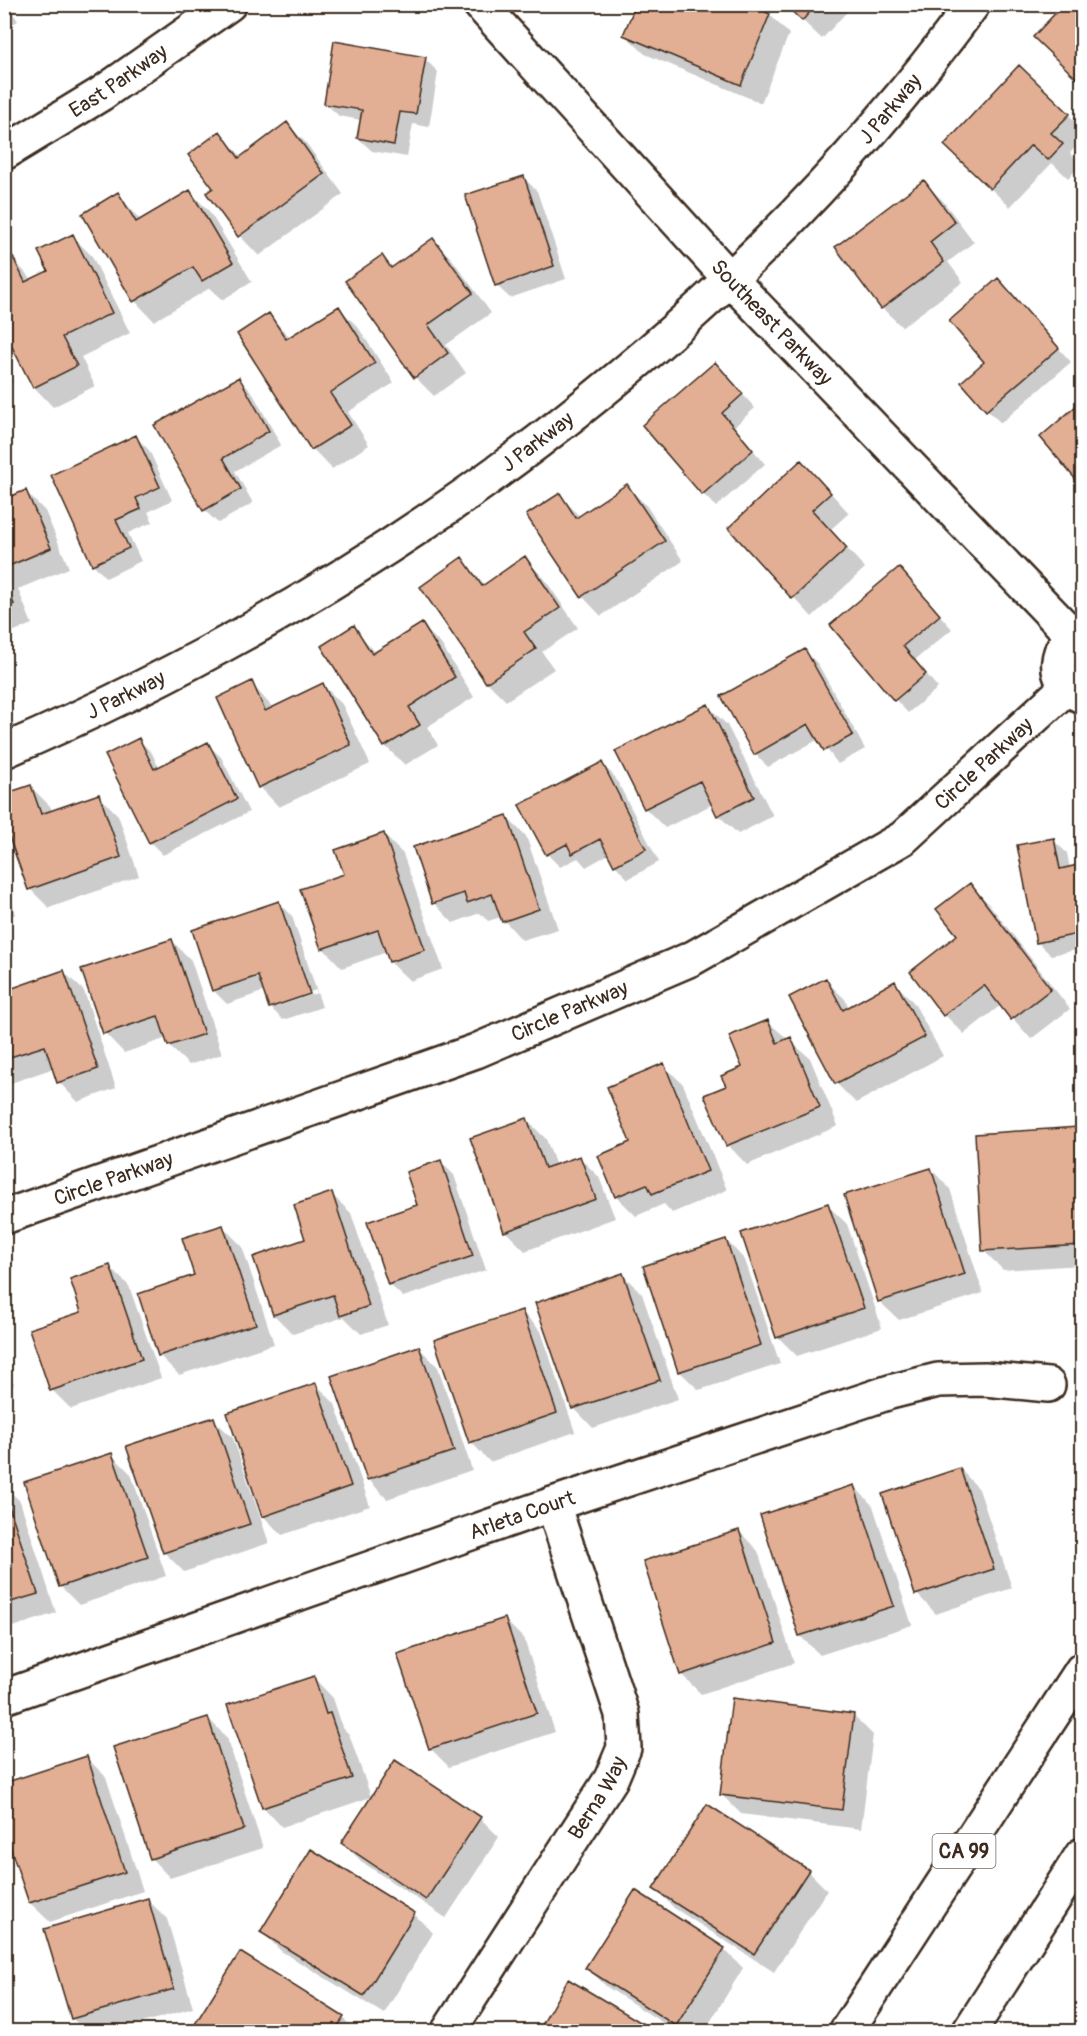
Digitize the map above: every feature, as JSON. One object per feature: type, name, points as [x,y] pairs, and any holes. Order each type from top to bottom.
[{"type":"main road","name":"East Parkway","points":[[4,153],[102,94],[229,4]]},
{"type":"main road","name":"Southeast Parkway","points":[[480,4],[729,278],[1077,631]]},
{"type":"main road","name":"J Parkway","points":[[4,751],[80,718],[226,645],[367,563],[567,420],[729,278],[836,170],[942,46],[973,4]]},
{"type":"main road","points":[[1075,691],[1060,673],[1059,659],[1062,645],[1077,631]]},
{"type":"main road","name":"Circle Parkway","points":[[4,1216],[476,1051],[693,958],[903,838],[1075,691]]},
{"type":"main road","name":"Arleta Court","points":[[4,1697],[553,1504],[890,1392],[938,1380],[985,1379],[1048,1385]]},
{"type":"main road","name":"Berna Way","points":[[448,2031],[611,1779],[624,1748],[622,1714],[553,1504]]},
{"type":"main road","name":"CA 99","points":[[846,2031],[1083,1670]]},
{"type":"main road","points":[[969,2031],[1083,1856]]},
{"type":"building","points":[[636,4],[748,4],[770,14],[741,85],[623,35]]},
{"type":"building","points":[[784,4],[817,4],[802,21]]},
{"type":"building","points":[[1064,4],[1082,4],[1082,73],[1077,79],[1033,37]]},
{"type":"building","points":[[334,41],[426,57],[416,114],[400,112],[394,145],[357,138],[362,110],[324,104]]},
{"type":"building","points":[[1019,65],[1070,114],[1051,133],[1063,144],[1048,160],[1031,145],[990,189],[944,145]]},
{"type":"building","points":[[287,122],[324,174],[238,237],[206,193],[213,188],[188,155],[220,131],[239,158]]},
{"type":"building","points":[[524,176],[554,266],[495,286],[465,195]]},
{"type":"building","points":[[924,180],[955,222],[930,242],[944,262],[881,309],[835,247]]},
{"type":"building","points":[[190,190],[233,263],[202,281],[193,267],[133,302],[82,214],[118,192],[136,222]]},
{"type":"building","points":[[73,234],[112,313],[62,337],[77,366],[33,388],[4,331],[4,259],[12,255],[25,282],[48,271],[38,251]]},
{"type":"building","points":[[433,238],[473,293],[428,325],[448,353],[414,378],[345,281],[382,255],[391,268]]},
{"type":"building","points":[[998,278],[1059,348],[986,411],[961,382],[984,362],[949,321]]},
{"type":"building","points":[[339,306],[375,363],[330,393],[351,425],[311,450],[237,334],[269,313],[286,339]]},
{"type":"building","points":[[715,362],[743,394],[722,413],[753,450],[702,495],[642,425]]},
{"type":"building","points":[[239,377],[269,431],[223,458],[241,489],[203,511],[154,425]]},
{"type":"building","points":[[1082,401],[1082,487],[1040,437]]},
{"type":"building","points":[[136,435],[160,487],[136,498],[141,509],[116,520],[129,548],[92,565],[51,475]]},
{"type":"building","points":[[801,460],[831,493],[812,510],[847,548],[792,599],[728,528]]},
{"type":"building","points":[[627,484],[665,541],[581,597],[526,515],[560,493],[576,518]]},
{"type":"building","points":[[26,490],[51,548],[4,568],[4,499]]},
{"type":"building","points":[[525,556],[560,608],[524,632],[536,649],[486,683],[420,587],[462,557],[482,586]]},
{"type":"building","points":[[899,567],[940,615],[903,646],[926,674],[894,701],[830,625]]},
{"type":"building","points":[[4,582],[14,604],[4,608]]},
{"type":"building","points":[[422,623],[455,677],[409,707],[420,725],[384,747],[321,646],[354,625],[372,654]]},
{"type":"building","points":[[805,649],[853,735],[824,751],[808,724],[754,755],[721,696]]},
{"type":"building","points":[[252,681],[265,711],[323,683],[351,745],[258,788],[217,698]]},
{"type":"building","points":[[708,704],[754,797],[717,816],[700,781],[644,809],[615,751]]},
{"type":"building","points":[[139,738],[154,769],[208,742],[237,799],[149,843],[105,755]]},
{"type":"building","points":[[602,762],[646,849],[614,866],[600,839],[572,854],[567,844],[546,855],[519,805]]},
{"type":"building","points":[[31,785],[41,814],[99,794],[121,857],[28,890],[4,823],[4,794]]},
{"type":"building","points":[[507,815],[539,909],[502,922],[492,894],[467,903],[464,893],[432,904],[413,847]]},
{"type":"building","points":[[384,833],[425,950],[389,962],[378,930],[321,949],[300,889],[344,874],[335,850]]},
{"type":"building","points":[[1054,838],[1060,869],[1082,864],[1082,933],[1036,943],[1017,845]]},
{"type":"building","points":[[970,883],[1051,989],[1011,1020],[984,985],[943,1016],[910,972],[957,935],[936,909]]},
{"type":"building","points":[[279,901],[310,994],[269,1008],[258,976],[212,991],[192,930]]},
{"type":"building","points":[[172,939],[204,1034],[168,1046],[158,1016],[103,1034],[81,969]]},
{"type":"building","points":[[64,970],[98,1069],[57,1083],[45,1046],[4,1059],[4,991]]},
{"type":"building","points":[[826,978],[843,1010],[895,981],[925,1037],[835,1084],[789,997]]},
{"type":"building","points":[[768,1020],[777,1043],[791,1037],[820,1107],[726,1146],[704,1095],[726,1086],[721,1076],[742,1067],[729,1036]]},
{"type":"building","points":[[664,1063],[708,1171],[652,1194],[647,1184],[615,1197],[598,1156],[630,1142],[607,1087]]},
{"type":"building","points":[[527,1118],[545,1168],[580,1156],[596,1199],[504,1232],[470,1138]]},
{"type":"building","points":[[1078,1127],[1082,1245],[982,1251],[975,1134]]},
{"type":"building","points":[[441,1160],[473,1256],[388,1285],[367,1222],[417,1205],[406,1172]]},
{"type":"building","points":[[931,1168],[965,1274],[878,1302],[844,1195]]},
{"type":"building","points":[[332,1192],[369,1306],[340,1316],[333,1295],[273,1315],[253,1257],[305,1239],[294,1205]]},
{"type":"building","points":[[828,1203],[864,1308],[776,1338],[741,1233]]},
{"type":"building","points":[[223,1225],[256,1324],[158,1356],[138,1294],[194,1275],[182,1238]]},
{"type":"building","points":[[726,1239],[761,1345],[678,1372],[643,1266]]},
{"type":"building","points":[[110,1265],[142,1359],[50,1391],[29,1329],[81,1312],[70,1279]]},
{"type":"building","points":[[623,1273],[660,1380],[572,1409],[535,1303]]},
{"type":"building","points":[[522,1310],[557,1413],[469,1443],[434,1340]]},
{"type":"building","points":[[419,1346],[454,1451],[367,1480],[331,1376]]},
{"type":"building","points":[[316,1383],[351,1486],[262,1517],[227,1413]]},
{"type":"building","points":[[214,1417],[250,1524],[163,1553],[126,1446]]},
{"type":"building","points":[[112,1453],[148,1557],[59,1587],[24,1482]]},
{"type":"building","points":[[960,1468],[994,1569],[915,1595],[882,1494]]},
{"type":"building","points":[[854,1485],[894,1606],[799,1636],[760,1515]]},
{"type":"building","points":[[4,1491],[38,1594],[4,1604]]},
{"type":"building","points":[[739,1530],[776,1643],[680,1675],[643,1561]]},
{"type":"building","points":[[505,1618],[537,1713],[429,1749],[397,1654]]},
{"type":"building","points":[[314,1676],[326,1714],[330,1713],[352,1778],[262,1808],[227,1705]]},
{"type":"building","points":[[732,1698],[854,1714],[842,1810],[720,1795]]},
{"type":"building","points":[[208,1717],[244,1829],[150,1859],[113,1747]]},
{"type":"building","points":[[87,1756],[125,1872],[29,1903],[4,1829],[4,1783]]},
{"type":"building","points":[[395,1760],[481,1817],[426,1900],[341,1843]]},
{"type":"building","points":[[707,1804],[809,1870],[754,1954],[653,1889]]},
{"type":"building","points":[[311,1849],[415,1913],[364,1996],[260,1932]]},
{"type":"building","points":[[635,1890],[725,1948],[676,2026],[585,1968]]},
{"type":"building","points":[[148,1898],[174,1989],[71,2019],[44,1929]]},
{"type":"building","points":[[240,1952],[344,2017],[334,2032],[190,2032]]},
{"type":"building","points":[[568,1979],[657,2032],[538,2032]]}]
